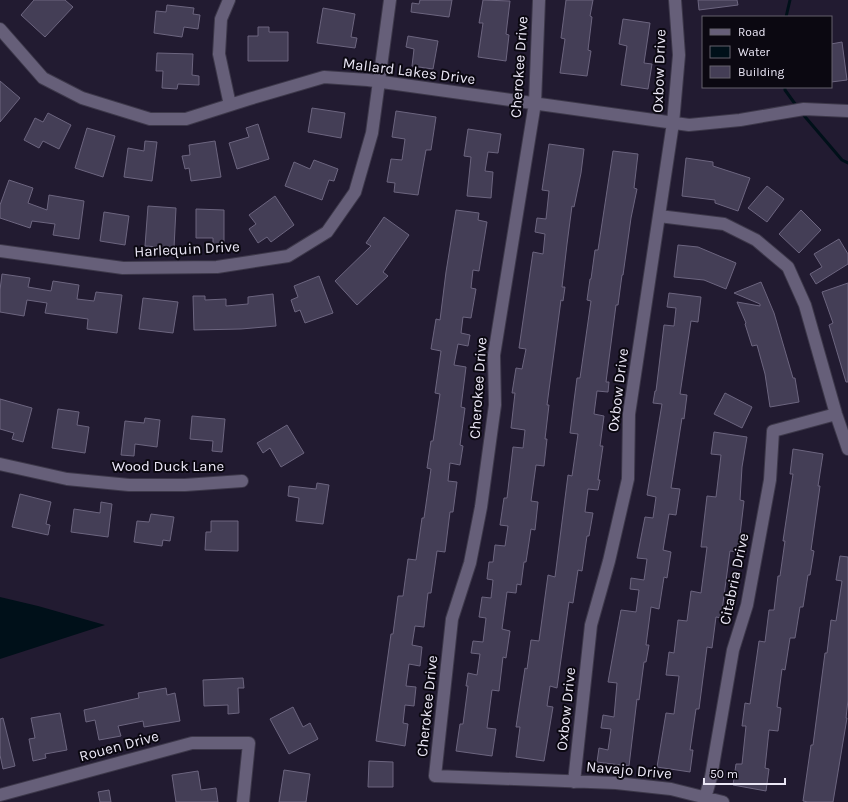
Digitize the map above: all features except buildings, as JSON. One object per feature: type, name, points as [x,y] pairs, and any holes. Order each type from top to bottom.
[{"type":"street","points":[[228,0],[221,18],[219,54],[230,105]]},
{"type":"street","name":"Harlequin Drive","points":[[0,251],[123,268],[217,267],[288,256],[327,232],[355,192],[372,132],[390,0]]},
{"type":"street","name":"Cherokee Drive","points":[[435,776],[452,619],[470,563],[481,507],[495,405],[494,355],[535,103],[539,0]]},
{"type":"street","name":"Oxbow Drive","points":[[574,782],[592,625],[610,561],[628,479],[628,414],[674,123],[679,55],[675,0]]},
{"type":"street","name":"Mallard Lakes Drive","points":[[0,29],[43,78],[82,98],[150,119],[186,119],[324,77],[380,82],[689,125],[740,120],[804,109],[848,111]]},
{"type":"street","points":[[659,216],[724,224],[756,240],[788,267],[805,305],[836,414],[848,449]]},
{"type":"street","name":"Citabria Drive","points":[[705,798],[711,777],[733,650],[747,605],[770,480],[773,431],[836,414]]},
{"type":"street","name":"Wood Duck Lane","points":[[0,464],[67,479],[129,485],[185,485],[242,481]]},
{"type":"street","name":"Rouen Drive","points":[[0,795],[192,743],[249,743],[242,802]]},
{"type":"street","name":"Navajo Drive","points":[[435,776],[616,783],[670,789],[723,802]]},
{"type":"water","points":[[0,597],[38,606],[105,625],[0,659]]},
{"type":"waterway","points":[[786,16],[790,0]]},
{"type":"waterway","points":[[785,88],[798,108]]},
{"type":"waterway","points":[[801,112],[842,160],[848,163]]}]
